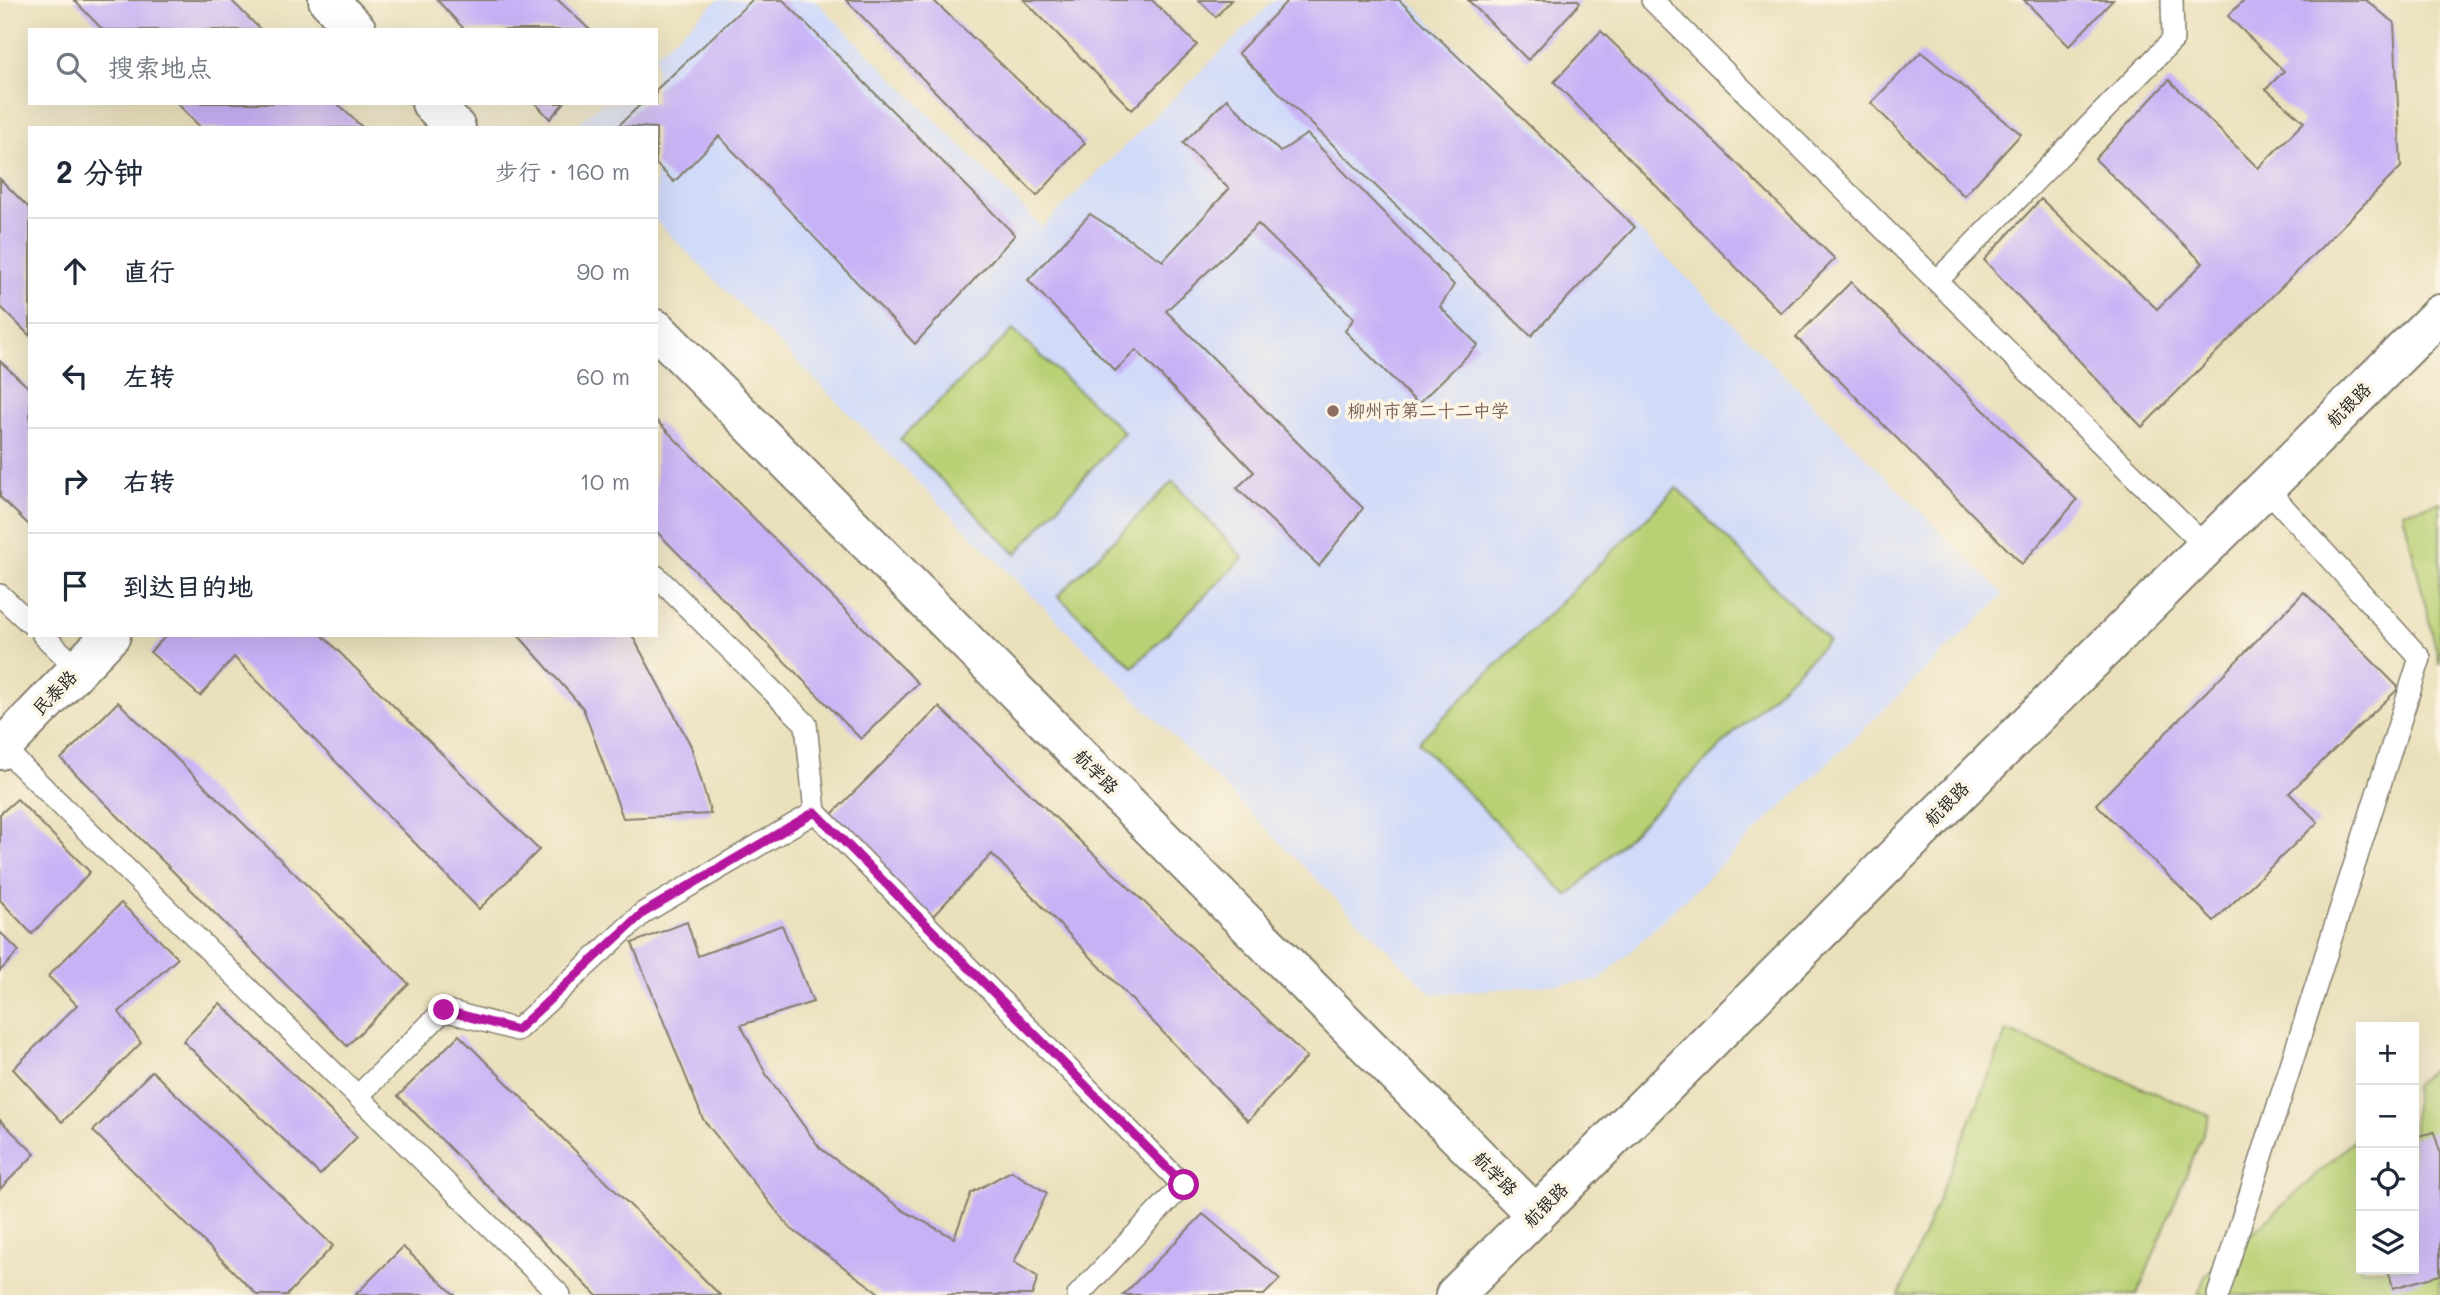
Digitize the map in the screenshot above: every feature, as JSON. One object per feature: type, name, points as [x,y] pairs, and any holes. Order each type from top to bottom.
[{"type":"street","points":[[327,0],[355,28]]},
{"type":"street","points":[[433,105],[454,126]]},
{"type":"street","name":"航银路","points":[[1455,1295],[2440,314]]},
{"type":"street","name":"航学路","points":[[658,331],[1536,1215]]},
{"type":"street","name":"民泰路","points":[[1,749],[109,637]]},
{"type":"lane","points":[[1652,0],[2206,547]]},
{"type":"lane","points":[[1937,281],[2173,40],[2172,0]]},
{"type":"lane","points":[[2218,1295],[2420,658],[2266,488]]},
{"type":"lane","points":[[658,578],[806,723],[815,812],[1184,1185],[1078,1295]]},
{"type":"lane","points":[[0,595],[28,621]]},
{"type":"lane","points":[[45,637],[78,669]]},
{"type":"lane","points":[[1,749],[560,1295]]},
{"type":"lane","points":[[358,1096],[444,1010],[517,1030],[643,913],[815,812]]},
{"type":"shaded area","name":"柳州市第二十二中学","points":[[718,0],[815,0],[1042,227],[1274,0],[1409,0],[2004,595],[1599,981],[1432,994],[658,223],[658,126],[575,126],[599,105],[658,105],[658,52]]},
{"type":"green space","points":[[1013,330],[1124,432],[1016,554],[900,439]]},
{"type":"green space","points":[[1173,481],[1243,558],[1133,667],[1058,596]]},
{"type":"green space","points":[[1677,488],[1828,641],[1568,896],[1418,742]]},
{"type":"green space","points":[[2440,502],[2440,666],[2403,512]]},
{"type":"green space","points":[[2007,1031],[2210,1116],[2137,1295],[1899,1295]]},
{"type":"green space","points":[[2440,1062],[2440,1295],[2198,1295],[2205,1276],[2356,1139],[2356,1274],[2419,1274],[2419,1081]]},
{"type":"building","points":[[74,0],[231,0],[259,28],[101,28]]},
{"type":"building","points":[[437,0],[558,0],[588,28],[463,28]]},
{"type":"building","points":[[752,0],[783,0],[1015,235],[915,344],[719,136],[674,182],[658,166],[658,126],[618,126],[640,105],[658,105],[658,88]]},
{"type":"building","points":[[846,0],[933,0],[1085,143],[1037,196]]},
{"type":"building","points":[[1024,0],[1152,0],[1197,45],[1132,110]]},
{"type":"building","points":[[1199,0],[1231,0],[1216,17]]},
{"type":"building","points":[[1288,0],[1399,0],[1635,227],[1531,336],[1238,53]]},
{"type":"building","points":[[1468,0],[1578,0],[1580,3],[1528,60]]},
{"type":"building","points":[[2024,0],[2113,0],[2069,46]]},
{"type":"building","points":[[2244,0],[2366,0],[2394,23],[2401,167],[2142,427],[1984,260],[2041,199],[2157,309],[2203,263],[2095,159],[2169,80],[2258,168],[2304,122],[2266,89],[2284,71],[2228,16]]},
{"type":"building","points":[[1601,31],[1835,259],[1781,313],[1554,82]]},
{"type":"building","points":[[1921,52],[2021,134],[1964,196],[1871,103]]},
{"type":"building","points":[[1227,99],[1280,152],[1307,134],[1454,285],[1440,307],[1478,345],[1418,404],[1345,331],[1354,318],[1258,224],[1166,311],[1363,508],[1319,566],[1237,488],[1254,472],[1136,350],[1115,371],[1028,280],[1090,214],[1163,261],[1229,189],[1183,143]]},
{"type":"building","points":[[179,105],[339,105],[361,126],[199,126]]},
{"type":"building","points":[[537,105],[562,105],[550,119]]},
{"type":"building","points":[[0,179],[28,207],[28,334],[0,306]]},
{"type":"building","points":[[1851,282],[2077,500],[2022,564],[1796,337]]},
{"type":"building","points":[[0,361],[28,387],[28,524],[0,497]]},
{"type":"building","points":[[658,422],[918,683],[861,739],[658,533]]},
{"type":"building","points":[[2304,592],[2399,688],[2289,793],[2318,822],[2214,921],[2096,804]]},
{"type":"building","points":[[165,637],[324,637],[539,850],[479,909],[234,657],[200,696],[150,652]]},
{"type":"building","points":[[520,637],[633,637],[691,746],[711,814],[623,818],[583,708]]},
{"type":"building","points":[[118,702],[409,984],[347,1046],[61,759]]},
{"type":"building","points":[[939,707],[1307,1057],[1248,1121],[992,854],[931,918],[829,817]]},
{"type":"building","points":[[17,799],[90,872],[32,934],[0,900],[0,814]]},
{"type":"building","points":[[121,903],[178,958],[119,1012],[141,1043],[62,1122],[13,1069],[77,1005],[48,976]]},
{"type":"building","points":[[687,922],[698,956],[782,925],[813,1002],[741,1025],[766,1074],[820,1148],[904,1211],[954,1238],[971,1193],[1011,1171],[1047,1193],[1014,1262],[1038,1277],[1032,1295],[882,1295],[790,1228],[703,1119],[632,943]]},
{"type":"building","points":[[0,932],[19,951],[0,971]]},
{"type":"building","points":[[220,1003],[357,1137],[320,1175],[183,1041]]},
{"type":"building","points":[[459,1035],[720,1295],[596,1295],[398,1096]]},
{"type":"building","points":[[152,1071],[333,1246],[287,1295],[257,1295],[93,1131]]},
{"type":"building","points":[[0,1120],[35,1154],[0,1189]]},
{"type":"building","points":[[2434,1132],[2440,1152],[2440,1275],[2393,1288],[2389,1274],[2419,1274],[2419,1136]]},
{"type":"building","points":[[1203,1214],[1280,1279],[1264,1295],[1123,1295]]},
{"type":"building","points":[[403,1247],[455,1295],[355,1295]]},
{"type":"place","name":"柳州市第二十二中学","points":[[1333,411]]},
{"type":"route","points":[[444,1010],[517,1030],[643,913],[815,812],[1184,1185]]}]
